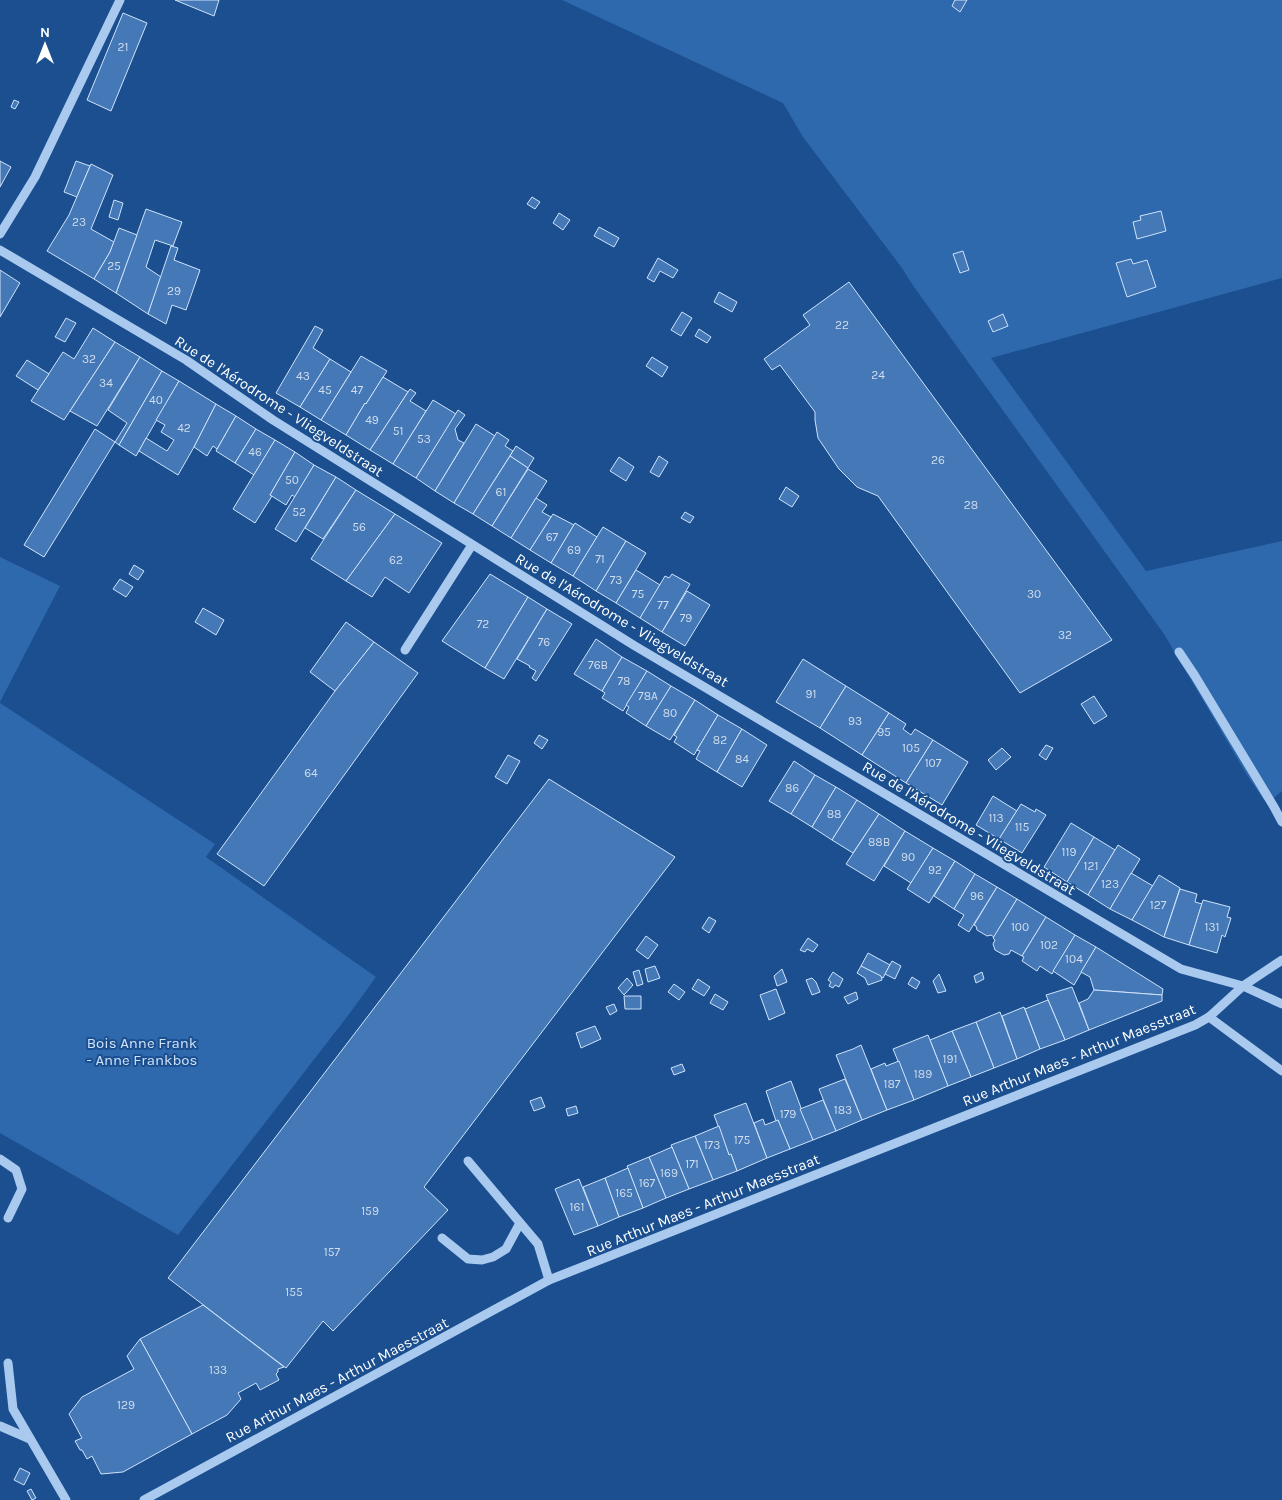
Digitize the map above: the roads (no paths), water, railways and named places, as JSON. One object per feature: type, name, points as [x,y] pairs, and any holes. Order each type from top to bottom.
[{"type":"street","points":[[0,234],[34,177],[120,0]]},
{"type":"street","name":"Rue de l'Aérodrome - Vliegveldstraat","points":[[0,250],[186,360],[273,420],[635,646],[1181,969],[1243,986],[1282,1004]]},
{"type":"street","points":[[405,650],[472,545]]},
{"type":"street","points":[[1179,652],[1270,798],[1282,822]]},
{"type":"street","name":"Rue Arthur Maes - Arthur Maesstraat","points":[[144,1500],[549,1280],[1195,1025],[1209,1017],[1243,986],[1282,960]]},
{"type":"street","points":[[1209,1017],[1282,1071]]},
{"type":"street","points":[[0,1159],[16,1170],[22,1189],[8,1218]]},
{"type":"street","points":[[468,1161],[538,1244],[549,1280]]},
{"type":"street","points":[[442,1238],[468,1259],[482,1260],[493,1257],[506,1249],[520,1223]]},
{"type":"street","points":[[8,1362],[13,1408],[66,1500]]},
{"type":"street","points":[[0,1426],[30,1440]]},
{"type":"park label","name":"Bois Anne Frank - Anne Frankbos","points":[[142,1052]]}]
